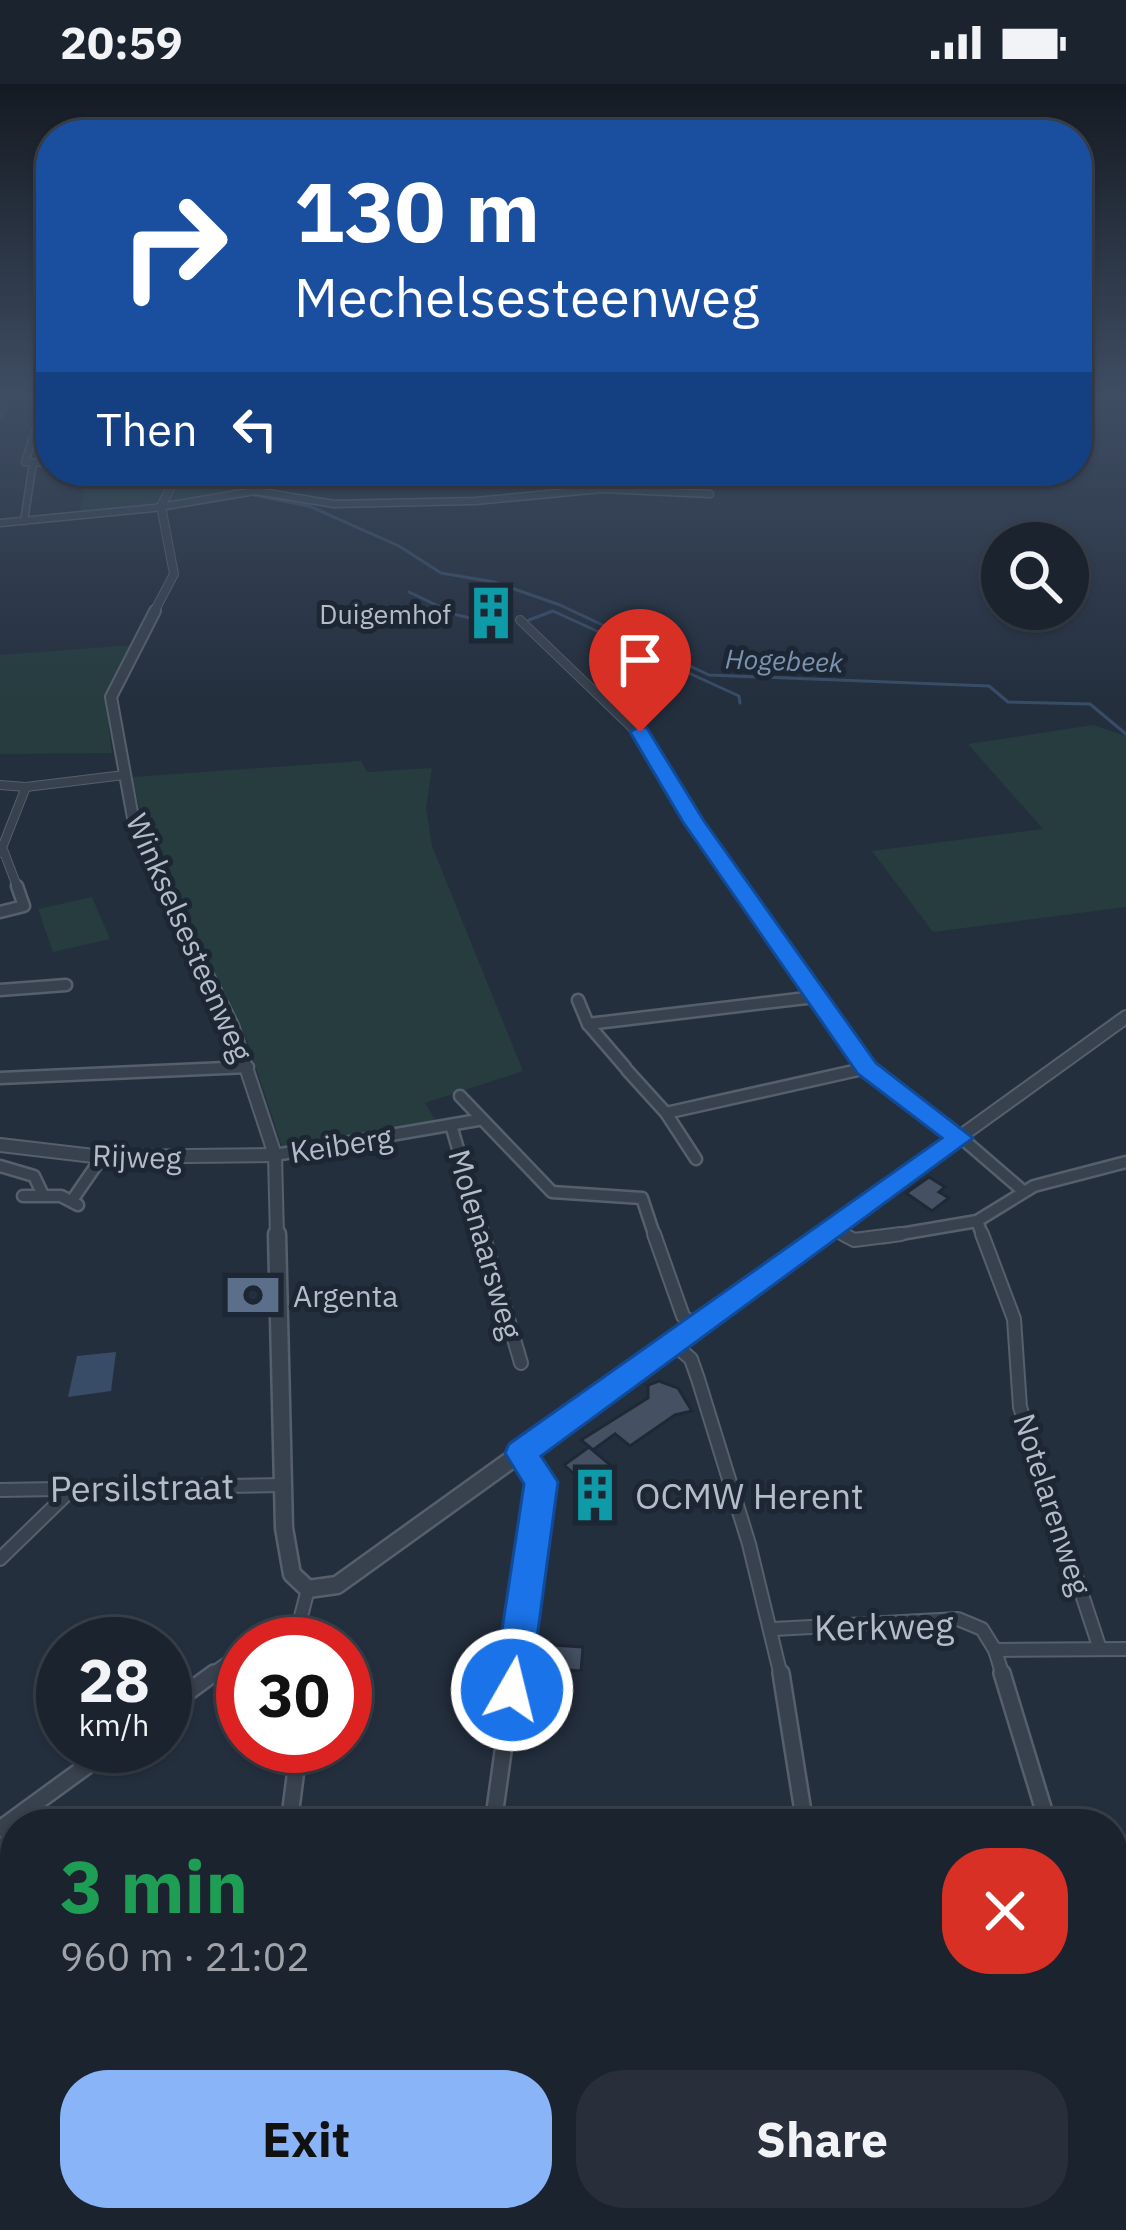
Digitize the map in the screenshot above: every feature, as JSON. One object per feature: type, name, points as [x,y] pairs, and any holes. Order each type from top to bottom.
[{"type":"street","points":[[24,521],[26,495]]},
{"type":"street","points":[[161,506],[167,495]]},
{"type":"street","points":[[0,523],[229,495]]},
{"type":"street","points":[[278,495],[334,505],[537,495]]},
{"type":"street","name":"Winkselsesteenweg","points":[[161,506],[174,574],[111,697],[135,829],[232,1024],[275,1155],[283,1485],[290,1566],[296,1580],[308,1589]]},
{"type":"street","points":[[520,620],[651,746],[694,822],[867,1068],[1023,1191]]},
{"type":"street","points":[[0,784],[26,787],[124,775]]},
{"type":"street","points":[[0,912],[23,906],[2,853],[26,787]]},
{"type":"street","points":[[0,990],[66,986]]},
{"type":"street","points":[[588,1024],[815,997]]},
{"type":"street","points":[[578,1000],[588,1024],[665,1113],[696,1159]]},
{"type":"street","points":[[300,1617],[308,1589],[337,1585],[1126,1018]]},
{"type":"street","points":[[0,1078],[248,1067]]},
{"type":"street","points":[[665,1113],[867,1068]]},
{"type":"street","points":[[460,1096],[478,1120],[552,1192],[642,1198],[682,1316],[696,1328]]},
{"type":"street","name":"Keiberg","points":[[275,1155],[478,1120]]},
{"type":"street","name":"Molenaarsweg","points":[[451,1125],[521,1363]]},
{"type":"street","name":"Rijweg","points":[[0,1145],[102,1157],[275,1155]]},
{"type":"street","points":[[23,1196],[76,1202],[102,1157]]},
{"type":"street","points":[[834,1228],[854,1240],[864,1240],[977,1221],[1023,1191],[1126,1162]]},
{"type":"street","points":[[0,1166],[34,1176],[43,1195]]},
{"type":"street","name":"Notelarenweg","points":[[977,1221],[1014,1319],[1020,1407],[1100,1649]]},
{"type":"street","points":[[674,1344],[691,1359],[774,1629],[803,1809]]},
{"type":"street","points":[[495,1809],[541,1482],[521,1453]]},
{"type":"street","name":"Persilstraat","points":[[0,1490],[283,1485]]},
{"type":"street","points":[[0,1558],[72,1489]]},
{"type":"street","name":"Kerkweg","points":[[774,1629],[958,1619],[982,1629],[995,1650],[1126,1649]]},
{"type":"street","points":[[995,1650],[1043,1809]]},
{"type":"street","points":[[26,1809],[76,1773]]},
{"type":"street","points":[[291,1809],[296,1773]]},
{"type":"green space","points":[[83,495],[164,495],[160,503],[79,515]]},
{"type":"green space","points":[[170,495],[203,495],[167,501]]},
{"type":"green space","points":[[133,645],[105,698],[112,753],[0,754],[0,655]]},
{"type":"green space","points":[[1093,725],[1126,736],[1126,907],[933,932],[872,851],[1043,829],[968,744]]},
{"type":"green space","points":[[361,761],[367,772],[432,768],[426,808],[432,846],[523,1071],[425,1103],[441,1130],[283,1150],[247,1040],[147,841],[132,777]]},
{"type":"green space","points":[[92,897],[110,939],[53,952],[38,909]]},
{"type":"water","points":[[116,1352],[111,1391],[68,1397],[77,1356]]},
{"type":"building","points":[[929,1177],[945,1187],[939,1192],[949,1198],[932,1211],[906,1193]]},
{"type":"building","points":[[659,1381],[678,1388],[692,1411],[675,1415],[630,1446],[615,1434],[593,1450],[581,1440],[648,1398],[648,1385]]},
{"type":"building","name":"OCMW Herent","points":[[589,1447],[614,1468],[609,1513],[577,1510],[581,1480],[564,1465]]},
{"type":"building","points":[[552,1645],[583,1647],[581,1671],[544,1668]]},
{"type":"waterway","name":"Hogebeek","points":[[254,495],[309,506],[399,546],[441,573],[494,582],[560,605],[709,675],[989,686],[1008,702],[1090,704],[1126,734]]},
{"type":"waterway","points":[[409,592],[457,615],[498,624]]},
{"type":"waterway","points":[[529,620],[553,611],[739,696],[740,703]]},
{"type":"place","name":"Duigemhof","points":[[491,613]]},
{"type":"place","name":"Argenta","points":[[253,1295]]},
{"type":"place","name":"OCMW Herent","points":[[595,1495]]},
{"type":"route","points":[[512,1690],[541,1482],[521,1453],[960,1138],[867,1068],[694,822],[640,732]]}]
